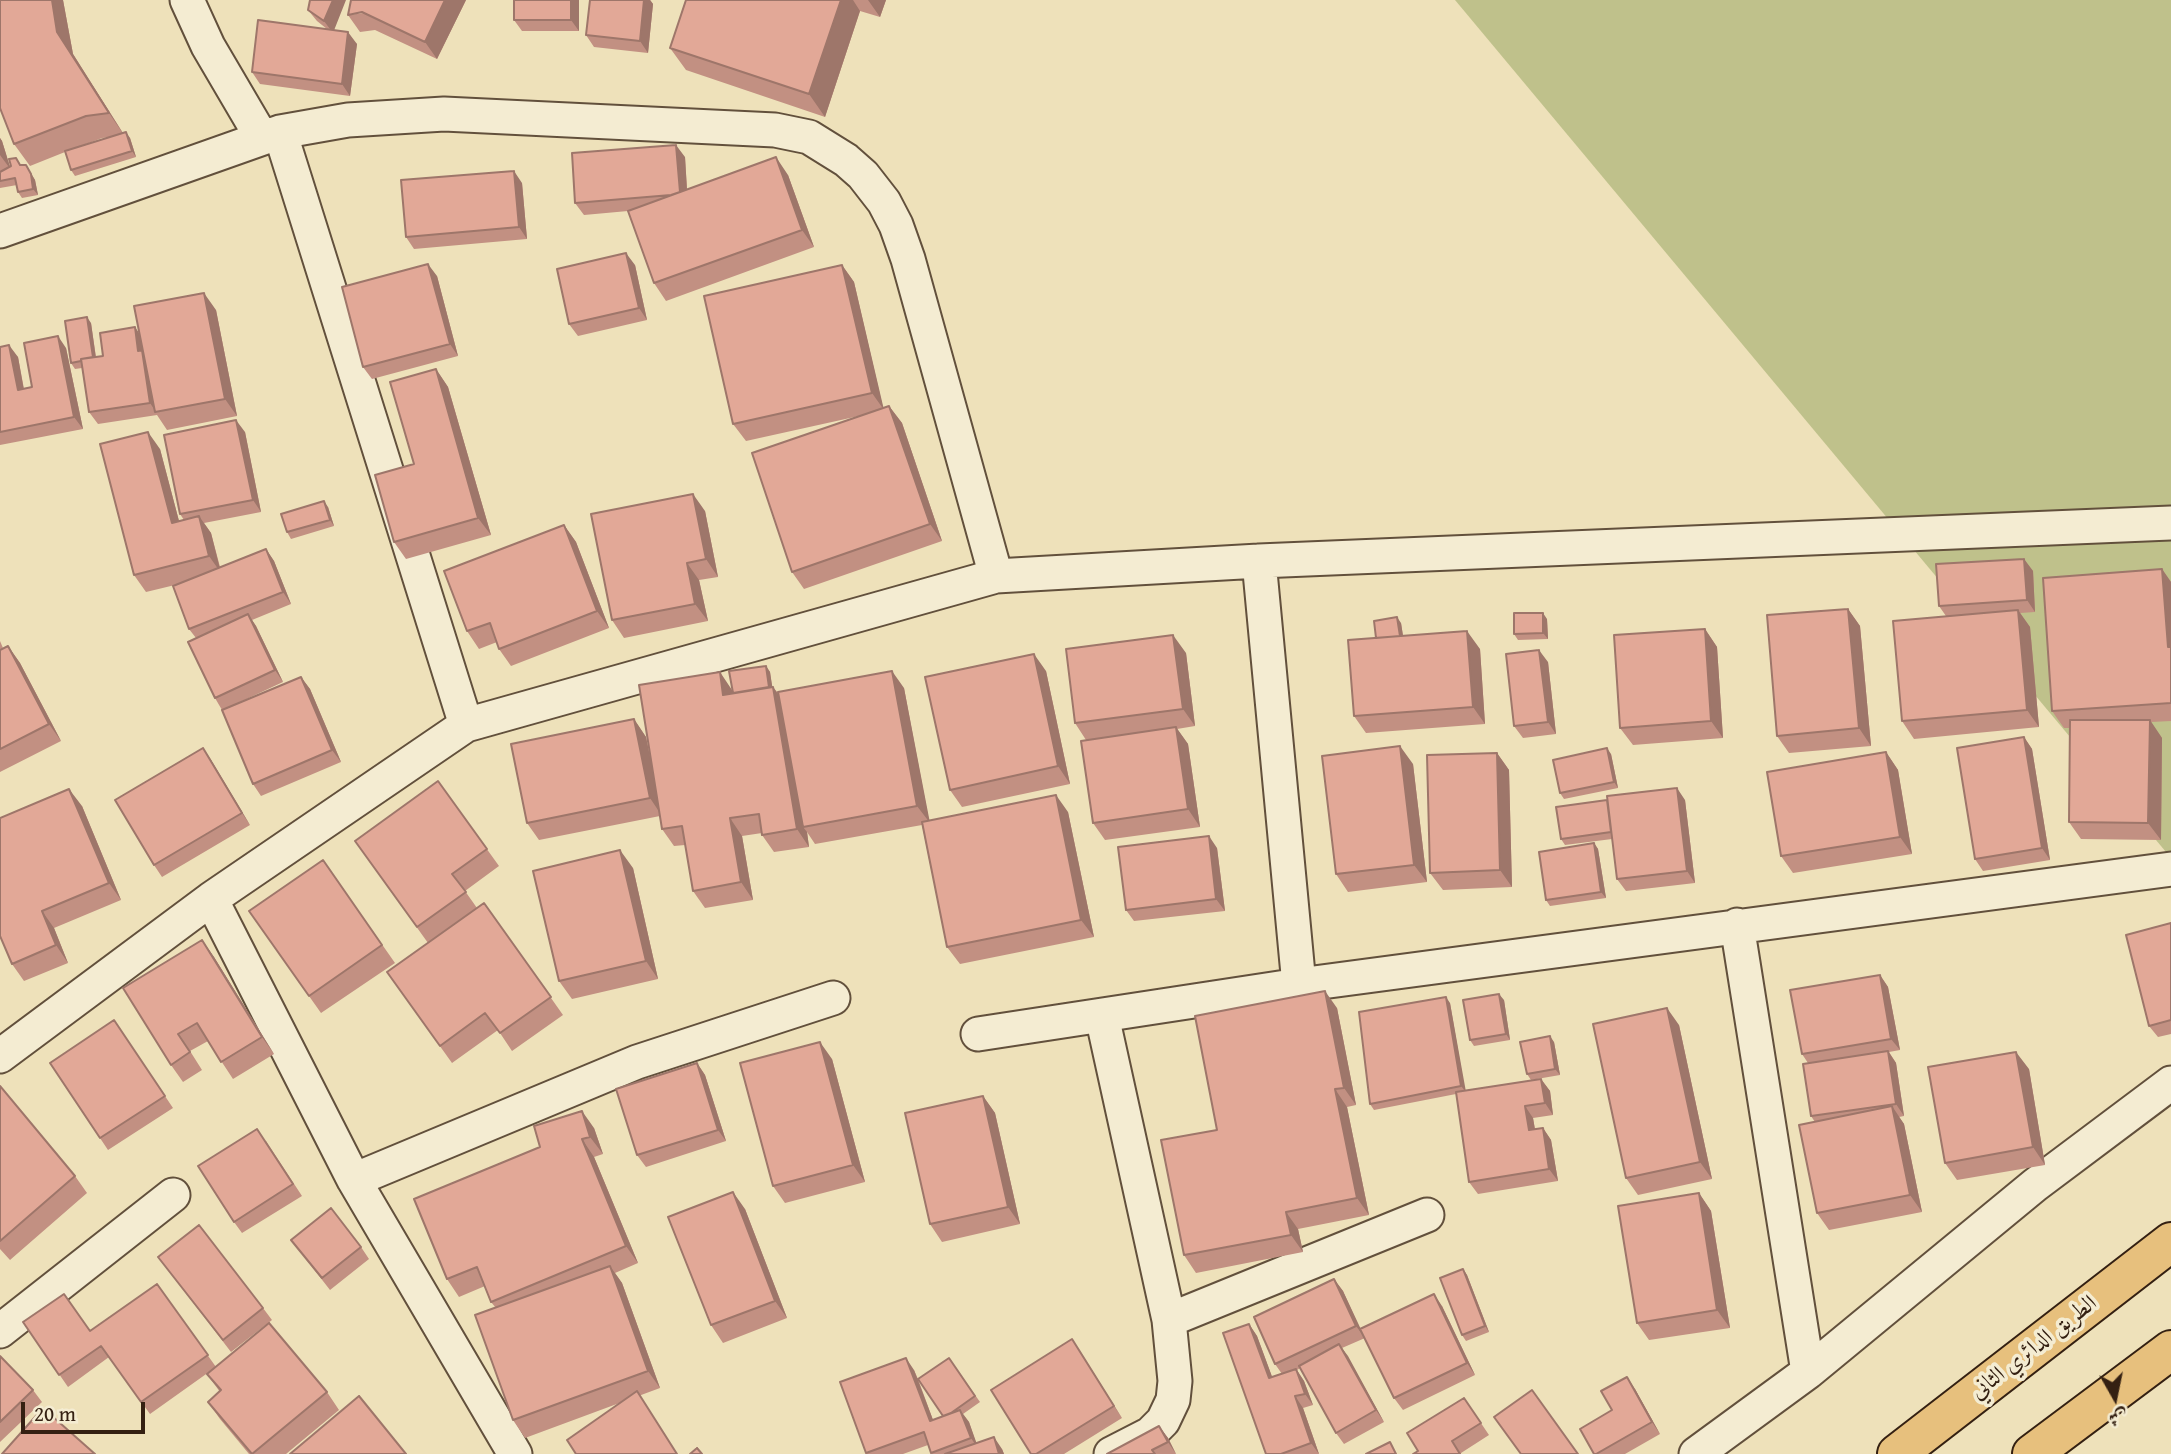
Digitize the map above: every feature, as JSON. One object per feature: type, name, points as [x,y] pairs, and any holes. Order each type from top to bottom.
[{"type":"highway","name":"الطريق الدائري الثاني","points":[[1897,1454],[2171,1242]]},
{"type":"highway","points":[[2032,1454],[2171,1350]]},
{"type":"street","points":[[187,0],[208,46],[271,135],[466,725]]},
{"type":"street","points":[[0,231],[271,135],[348,120],[444,114],[775,130],[808,137],[846,160],[863,175],[884,202],[896,225],[908,259],[996,576]]},
{"type":"street","points":[[0,1056],[211,899],[466,725],[996,576],[1259,561],[2171,523]]},
{"type":"street","points":[[1259,561],[1299,985]]},
{"type":"street","points":[[978,1034],[1299,985],[2171,869]]},
{"type":"street","points":[[211,899],[354,1180],[515,1454]]},
{"type":"street","points":[[1737,925],[1808,1372]]},
{"type":"street","points":[[354,1180],[637,1062],[833,998]]},
{"type":"street","points":[[1102,1016],[1169,1320],[1175,1381],[1173,1401],[1163,1421],[1150,1434],[1111,1454]]},
{"type":"street","points":[[1696,1454],[1808,1372],[2035,1185],[2171,1083]]},
{"type":"street","points":[[0,1331],[173,1195]]},
{"type":"street","points":[[1169,1320],[1427,1215]]},
{"type":"green space","points":[[1455,0],[2171,0],[2171,858]]},
{"type":"building","points":[[0,0],[52,0],[57,32],[109,113],[86,116],[14,144],[0,108]]},
{"type":"building","points":[[310,0],[333,0],[324,21],[308,10]]},
{"type":"building","points":[[351,0],[445,0],[425,42],[362,12],[348,15]]},
{"type":"building","points":[[514,0],[571,0],[571,20],[514,20]]},
{"type":"building","points":[[590,0],[644,0],[640,41],[586,35]]},
{"type":"building","points":[[686,0],[841,0],[809,94],[670,48]]},
{"type":"building","points":[[258,20],[348,32],[342,84],[252,72]]},
{"type":"building","points":[[126,132],[132,151],[71,170],[65,151]]},
{"type":"building","points":[[676,145],[680,192],[575,203],[572,153]]},
{"type":"building","points":[[776,157],[802,230],[654,283],[628,211]]},
{"type":"building","points":[[16,158],[20,165],[26,165],[31,174],[33,189],[18,192],[15,178],[0,181],[0,172],[11,166],[9,159]]},
{"type":"building","points":[[514,171],[519,227],[406,237],[401,180]]},
{"type":"building","points":[[626,253],[639,308],[569,324],[557,269]]},
{"type":"building","points":[[428,264],[450,344],[363,367],[342,287]]},
{"type":"building","points":[[842,265],[872,393],[733,424],[704,296]]},
{"type":"building","points":[[204,293],[225,399],[155,412],[134,306]]},
{"type":"building","points":[[87,317],[93,357],[71,363],[65,321]]},
{"type":"building","points":[[135,327],[138,351],[142,350],[150,403],[89,412],[81,359],[103,356],[100,333]]},
{"type":"building","points":[[58,336],[74,417],[0,432],[0,347],[9,345],[18,390],[32,387],[24,343]]},
{"type":"building","points":[[436,369],[478,518],[394,542],[375,475],[414,464],[390,382]]},
{"type":"building","points":[[889,406],[930,524],[792,572],[752,453]]},
{"type":"building","points":[[236,420],[253,500],[180,514],[164,435]]},
{"type":"building","points":[[148,432],[172,523],[199,516],[209,556],[134,575],[100,444]]},
{"type":"building","points":[[693,494],[706,559],[687,563],[695,604],[612,620],[591,514]]},
{"type":"building","points":[[324,501],[330,520],[287,532],[281,514]]},
{"type":"building","points":[[564,525],[597,611],[499,649],[490,623],[467,631],[444,571]]},
{"type":"building","points":[[266,549],[283,592],[189,629],[173,586]]},
{"type":"building","points":[[2024,559],[2027,600],[1939,606],[1936,564]]},
{"type":"building","points":[[2162,569],[2168,647],[2171,647],[2171,703],[2052,711],[2043,578]]},
{"type":"building","points":[[1848,609],[1859,728],[1777,736],[1767,615]]},
{"type":"building","points":[[2018,610],[2027,710],[1902,721],[1893,621]]},
{"type":"building","points":[[1514,613],[1543,613],[1543,633],[1514,634]]},
{"type":"building","points":[[248,614],[275,670],[215,698],[188,642]]},
{"type":"building","points":[[1397,617],[1400,636],[1376,638],[1374,621]]},
{"type":"building","points":[[1705,629],[1711,721],[1620,728],[1614,635]]},
{"type":"building","points":[[1467,631],[1473,707],[1354,716],[1348,640]]},
{"type":"building","points":[[1173,635],[1183,709],[1075,723],[1066,649]]},
{"type":"building","points":[[8,646],[49,724],[0,749],[0,650]]},
{"type":"building","points":[[1539,650],[1548,722],[1514,726],[1506,654]]},
{"type":"building","points":[[1034,654],[1058,766],[950,790],[925,677]]},
{"type":"building","points":[[766,666],[769,687],[733,693],[729,671]]},
{"type":"building","points":[[892,671],[917,806],[803,827],[778,692]]},
{"type":"building","points":[[720,672],[723,695],[773,687],[797,829],[762,835],[759,814],[730,818],[741,882],[693,891],[682,826],[662,829],[639,685]]},
{"type":"building","points":[[301,677],[332,750],[253,784],[222,710]]},
{"type":"building","points":[[634,719],[650,798],[527,823],[511,744]]},
{"type":"building","points":[[2070,720],[2150,720],[2148,823],[2069,822]]},
{"type":"building","points":[[1176,727],[1188,809],[1093,823],[1081,741]]},
{"type":"building","points":[[2024,737],[2042,848],[1975,859],[1957,748]]},
{"type":"building","points":[[1400,746],[1414,865],[1336,874],[1322,756]]},
{"type":"building","points":[[203,748],[242,813],[154,865],[115,800]]},
{"type":"building","points":[[1607,748],[1614,782],[1560,793],[1553,760]]},
{"type":"building","points":[[1886,752],[1900,837],[1781,856],[1767,772]]},
{"type":"building","points":[[1497,753],[1500,870],[1430,873],[1427,755]]},
{"type":"building","points":[[438,781],[487,849],[452,874],[466,892],[417,927],[355,841]]},
{"type":"building","points":[[1677,788],[1687,871],[1617,879],[1607,796]]},
{"type":"building","points":[[69,789],[109,883],[42,911],[56,945],[12,964],[0,936],[0,818]]},
{"type":"building","points":[[1056,795],[1081,920],[947,947],[922,822]]},
{"type":"building","points":[[1607,800],[1611,832],[1561,839],[1556,807]]},
{"type":"building","points":[[1209,836],[1216,899],[1126,910],[1118,847]]},
{"type":"building","points":[[1594,843],[1601,892],[1546,900],[1539,852]]},
{"type":"building","points":[[620,850],[646,961],[559,981],[533,871]]},
{"type":"building","points":[[323,860],[382,945],[309,996],[249,911]]},
{"type":"building","points":[[484,903],[551,997],[500,1033],[485,1013],[440,1046],[387,972]]},
{"type":"building","points":[[2171,923],[2171,1020],[2149,1026],[2126,935]]},
{"type":"building","points":[[202,940],[262,1037],[221,1062],[197,1023],[178,1034],[190,1052],[171,1065],[123,988]]},
{"type":"building","points":[[1880,975],[1891,1039],[1802,1054],[1790,990]]},
{"type":"building","points":[[1325,991],[1344,1088],[1335,1089],[1357,1198],[1286,1212],[1291,1235],[1184,1255],[1161,1140],[1217,1130],[1195,1016]]},
{"type":"building","points":[[1499,994],[1506,1034],[1470,1040],[1463,1000]]},
{"type":"building","points":[[1446,997],[1461,1086],[1370,1104],[1359,1012]]},
{"type":"building","points":[[1667,1008],[1700,1162],[1626,1178],[1593,1024]]},
{"type":"building","points":[[114,1020],[165,1096],[100,1138],[50,1063]]},
{"type":"building","points":[[1550,1036],[1555,1069],[1527,1074],[1520,1042]]},
{"type":"building","points":[[820,1042],[853,1165],[773,1186],[740,1063]]},
{"type":"building","points":[[1888,1051],[1896,1104],[1811,1116],[1803,1064]]},
{"type":"building","points":[[2016,1052],[2033,1147],[1945,1163],[1928,1067]]},
{"type":"building","points":[[697,1063],[718,1130],[637,1155],[616,1089]]},
{"type":"building","points":[[1541,1079],[1545,1103],[1525,1106],[1529,1130],[1543,1128],[1549,1169],[1469,1182],[1456,1092]]},
{"type":"building","points":[[0,1086],[75,1176],[0,1241]]},
{"type":"building","points":[[983,1096],[1008,1207],[930,1224],[905,1113]]},
{"type":"building","points":[[1892,1106],[1910,1195],[1817,1213],[1799,1125]]},
{"type":"building","points":[[582,1111],[590,1137],[582,1139],[626,1246],[491,1302],[477,1267],[447,1279],[414,1199],[540,1147],[534,1126]]},
{"type":"building","points":[[257,1129],[293,1184],[234,1222],[198,1166]]},
{"type":"building","points":[[733,1192],[775,1301],[711,1325],[668,1217]]},
{"type":"building","points":[[1699,1193],[1717,1310],[1637,1323],[1618,1206]]},
{"type":"building","points":[[331,1208],[361,1247],[322,1278],[291,1240]]},
{"type":"building","points":[[199,1225],[263,1308],[223,1340],[158,1257]]},
{"type":"building","points":[[610,1266],[648,1371],[513,1420],[475,1315]]},
{"type":"building","points":[[1463,1269],[1485,1326],[1462,1335],[1440,1278]]},
{"type":"building","points":[[1334,1279],[1356,1326],[1275,1364],[1254,1317]]},
{"type":"building","points":[[157,1284],[208,1355],[141,1402],[101,1346],[59,1375],[23,1322],[64,1294],[90,1331]]},
{"type":"building","points":[[1434,1294],[1467,1363],[1394,1398],[1360,1329]]},
{"type":"building","points":[[269,1323],[327,1392],[252,1454],[208,1402],[221,1390],[207,1374]]},
{"type":"building","points":[[1249,1324],[1269,1378],[1296,1369],[1305,1394],[1295,1396],[1311,1443],[1281,1454],[1266,1454],[1223,1333]]},
{"type":"building","points":[[1072,1339],[1114,1406],[1036,1454],[1031,1454],[991,1390]]},
{"type":"building","points":[[1339,1344],[1376,1410],[1336,1433],[1299,1366]]},
{"type":"building","points":[[0,1356],[33,1390],[0,1422]]},
{"type":"building","points":[[906,1358],[930,1421],[960,1410],[971,1438],[931,1453],[924,1432],[866,1453],[840,1382]]},
{"type":"building","points":[[949,1358],[975,1396],[943,1416],[918,1379]]},
{"type":"building","points":[[1627,1377],[1652,1422],[1594,1454],[1580,1429],[1612,1410],[1601,1391]]},
{"type":"building","points":[[1532,1390],[1578,1454],[1521,1454],[1494,1417]]},
{"type":"building","points":[[637,1391],[677,1454],[576,1454],[567,1440]]},
{"type":"building","points":[[359,1396],[406,1454],[290,1454]]},
{"type":"building","points":[[1464,1398],[1481,1423],[1452,1441],[1460,1454],[1413,1454],[1418,1451],[1407,1433]]},
{"type":"building","points":[[43,1408],[95,1454],[2,1454]]},
{"type":"building","points":[[1159,1426],[1168,1442],[1152,1450],[1155,1454],[1107,1454]]},
{"type":"building","points":[[994,1437],[999,1454],[945,1454]]},
{"type":"building","points":[[1390,1442],[1396,1454],[1366,1454]]},
{"type":"building","points":[[697,1448],[702,1454],[690,1454]]}]
